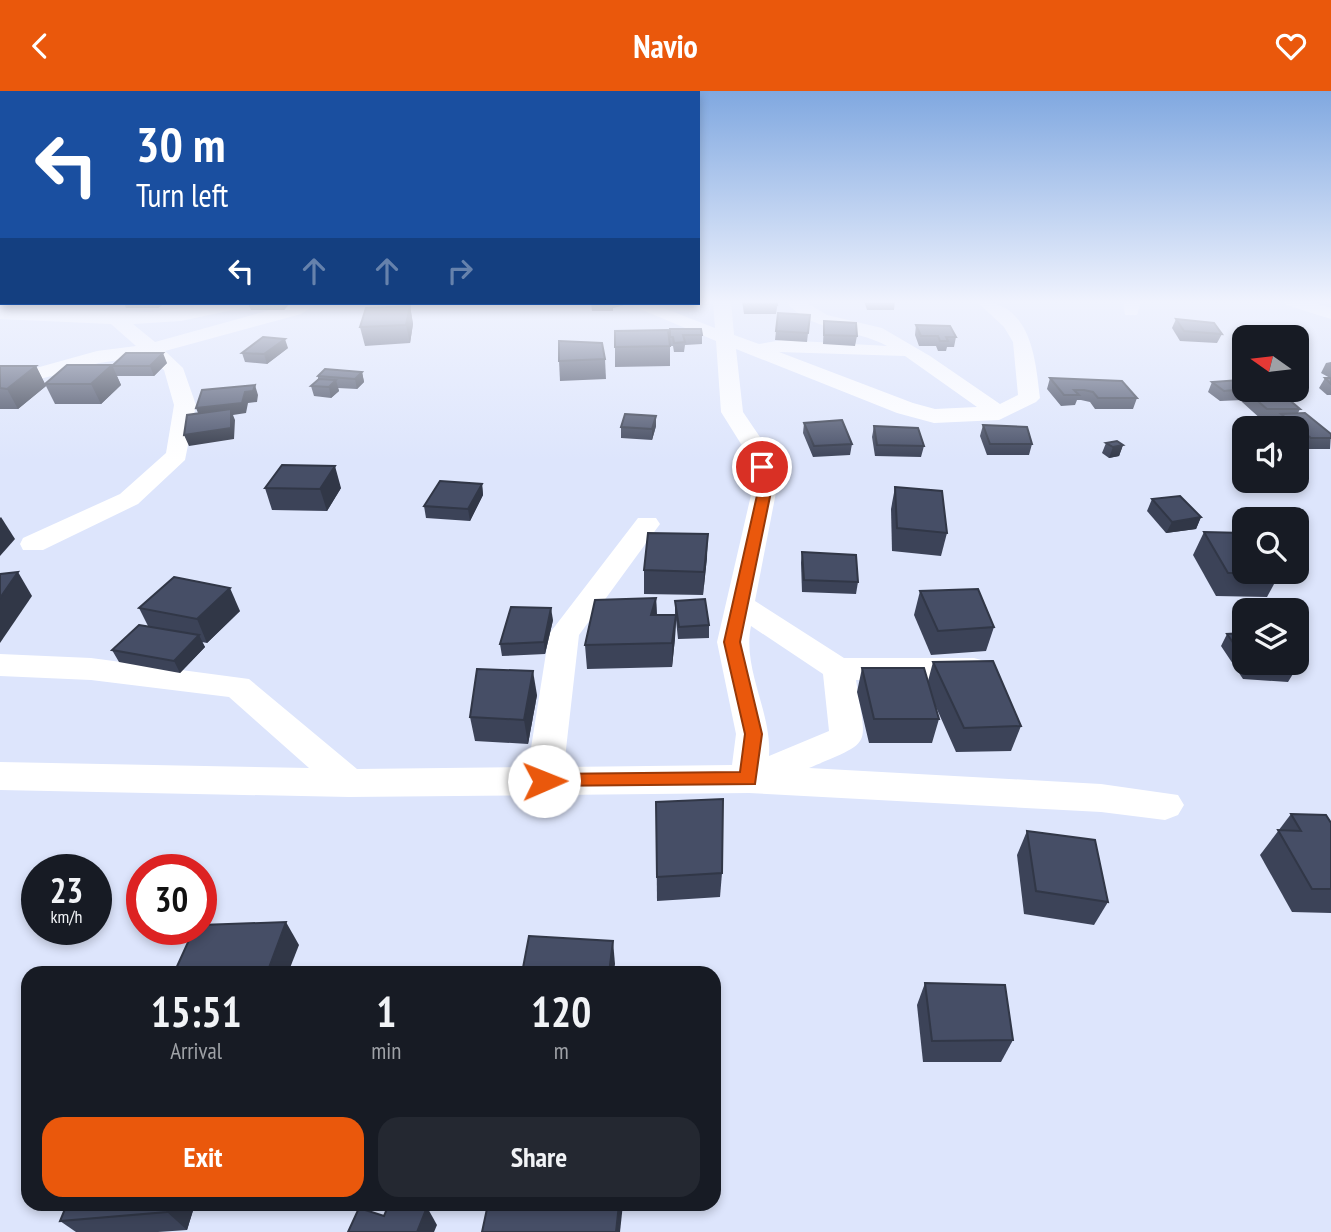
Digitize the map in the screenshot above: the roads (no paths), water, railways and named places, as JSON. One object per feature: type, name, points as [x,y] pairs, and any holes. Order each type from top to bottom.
[{"type":"street","points":[[0,384],[97,357],[117,354]]},
{"type":"street","points":[[33,544],[129,499],[177,455],[185,405],[173,367],[155,354]]},
{"type":"street","points":[[728,354],[732,412],[758,452],[766,482],[732,642],[753,734],[749,779]]},
{"type":"street","points":[[765,354],[905,408],[934,416],[999,413],[1030,398],[1025,354]]},
{"type":"street","points":[[911,354],[999,413]]},
{"type":"street","points":[[544,781],[564,634],[647,524]]},
{"type":"street","points":[[740,604],[802,648],[838,669],[987,669]]},
{"type":"street","points":[[0,664],[90,669],[237,687],[349,783]]},
{"type":"street","points":[[749,779],[847,738],[838,669]]},
{"type":"street","points":[[0,776],[349,783],[749,779],[1088,797],[1165,805]]}]
